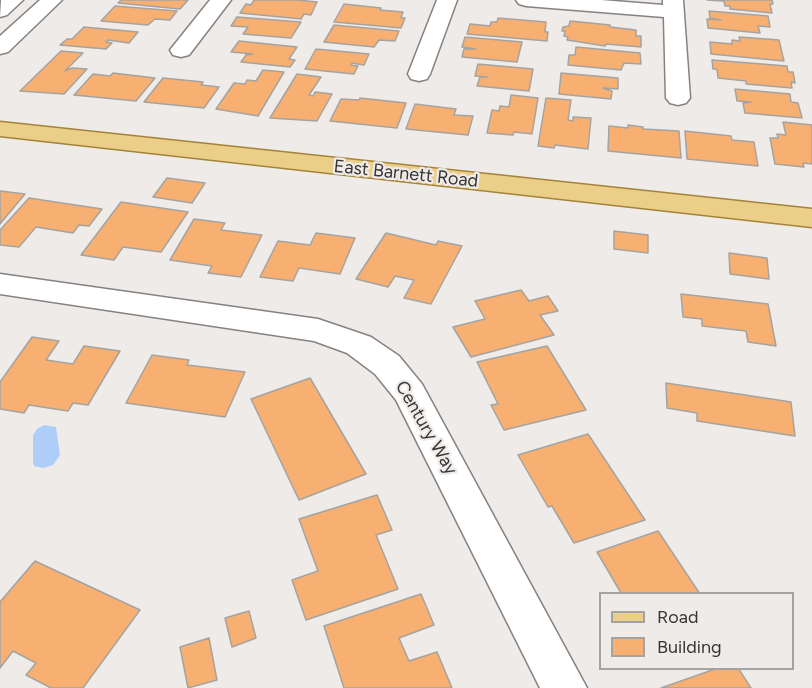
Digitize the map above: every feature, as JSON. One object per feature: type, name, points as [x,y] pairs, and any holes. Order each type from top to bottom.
[{"type":"main road","name":"East Barnett Road","points":[[0,129],[812,218]]},
{"type":"street","points":[[0,10],[13,0]]},
{"type":"street","points":[[0,47],[52,0]]},
{"type":"street","points":[[182,50],[221,0]]},
{"type":"street","points":[[418,74],[447,0]]},
{"type":"street","points":[[526,0],[674,6],[678,98]]},
{"type":"street","name":"Century Way","points":[[0,284],[318,330],[360,345],[387,365],[410,393],[564,688]]},
{"type":"water","points":[[44,425],[56,427],[60,455],[53,465],[43,468],[34,466],[33,435]]},
{"type":"building","points":[[121,0],[188,0],[180,9],[118,3]]},
{"type":"building","points":[[254,0],[317,2],[311,15],[304,14],[301,19],[240,13],[246,4],[251,5]]},
{"type":"building","points":[[707,0],[772,0],[773,4],[770,4],[772,13],[730,9],[730,6],[725,6],[724,1]]},
{"type":"building","points":[[344,4],[403,12],[401,18],[405,18],[401,28],[334,22]]},
{"type":"building","points":[[115,6],[177,11],[170,20],[155,19],[148,25],[101,21]]},
{"type":"building","points":[[709,11],[768,16],[770,27],[758,26],[760,33],[708,28],[707,19],[721,20],[710,18]]},
{"type":"building","points":[[237,17],[301,22],[291,38],[243,34],[248,27],[231,26]]},
{"type":"building","points":[[498,18],[546,22],[547,41],[467,34],[470,24],[490,26],[491,22],[497,22]]},
{"type":"building","points":[[570,21],[636,30],[636,36],[641,36],[641,47],[606,44],[605,46],[567,40],[568,37],[564,36],[565,31],[562,31],[563,27],[569,26]]},
{"type":"building","points":[[334,25],[399,31],[395,41],[379,40],[374,47],[324,42]]},
{"type":"building","points":[[84,27],[138,32],[129,43],[108,40],[106,42],[112,43],[106,49],[60,45],[67,39],[72,39]]},
{"type":"building","points":[[465,37],[522,42],[517,62],[462,57],[464,49],[476,49],[462,47]]},
{"type":"building","points":[[739,37],[779,40],[784,61],[711,54],[710,42],[732,44],[732,40],[740,41]]},
{"type":"building","points":[[239,41],[297,47],[289,59],[295,60],[290,67],[241,62],[246,55],[253,54],[231,52]]},
{"type":"building","points":[[576,47],[640,53],[641,64],[624,63],[621,70],[568,65],[569,55],[575,55]]},
{"type":"building","points":[[316,49],[369,54],[364,65],[352,63],[351,65],[358,66],[354,74],[305,69]]},
{"type":"building","points":[[61,51],[83,53],[65,71],[72,68],[87,69],[64,94],[20,91]]},
{"type":"building","points":[[712,60],[787,66],[788,72],[793,72],[795,83],[791,82],[792,88],[746,84],[746,81],[718,78],[717,69],[713,69]]},
{"type":"building","points":[[478,64],[533,69],[529,91],[477,86],[480,77],[488,77],[475,76]]},
{"type":"building","points":[[263,70],[284,72],[258,116],[216,109],[234,83],[245,84],[247,80],[256,81]]},
{"type":"building","points":[[113,73],[155,78],[136,101],[74,95],[93,74],[110,76]]},
{"type":"building","points":[[561,73],[618,78],[618,89],[603,88],[612,91],[611,99],[559,94]]},
{"type":"building","points":[[297,74],[321,77],[309,95],[313,96],[315,92],[332,94],[317,121],[270,118]]},
{"type":"building","points":[[163,78],[203,82],[201,85],[219,87],[204,108],[144,102]]},
{"type":"building","points":[[735,89],[790,94],[791,102],[798,103],[802,118],[745,113],[743,103],[751,102],[737,101]]},
{"type":"building","points":[[511,95],[538,98],[532,134],[487,133],[492,110],[499,111],[500,106],[509,107]]},
{"type":"building","points":[[360,98],[406,103],[397,128],[330,121],[341,99],[359,100]]},
{"type":"building","points":[[546,98],[571,100],[568,120],[573,121],[573,117],[591,118],[588,149],[555,145],[554,148],[538,146]]},
{"type":"building","points":[[415,104],[456,109],[454,115],[473,116],[468,135],[406,129]]},
{"type":"building","points":[[783,122],[812,125],[812,164],[803,163],[804,167],[775,164],[770,138],[778,138],[777,134],[786,135]]},
{"type":"building","points":[[628,125],[643,127],[643,129],[679,131],[681,158],[608,151],[609,126],[628,128]]},
{"type":"building","points":[[685,131],[731,136],[732,140],[754,142],[758,166],[687,159]]},
{"type":"building","points":[[167,178],[205,183],[192,203],[153,197]]},
{"type":"building","points":[[0,191],[25,194],[0,224]]},
{"type":"building","points":[[29,198],[102,209],[89,226],[79,225],[73,233],[36,227],[19,247],[0,245],[0,230]]},
{"type":"building","points":[[121,202],[188,212],[161,252],[123,247],[114,260],[81,255]]},
{"type":"building","points":[[194,219],[225,223],[221,230],[262,235],[241,277],[208,273],[212,266],[170,260]]},
{"type":"building","points":[[614,231],[648,235],[648,253],[614,249]]},
{"type":"building","points":[[316,233],[355,238],[340,274],[299,268],[293,281],[260,277],[278,241],[310,245]]},
{"type":"building","points":[[386,233],[436,245],[438,241],[462,246],[431,304],[404,298],[414,280],[395,276],[388,287],[356,279]]},
{"type":"building","points":[[729,253],[767,258],[769,279],[730,274]]},
{"type":"building","points":[[521,290],[529,301],[548,296],[558,311],[540,315],[554,335],[471,357],[453,327],[485,319],[475,301]]},
{"type":"building","points":[[681,294],[768,304],[776,346],[748,342],[746,331],[702,326],[702,319],[683,317]]},
{"type":"building","points":[[32,337],[59,341],[46,360],[73,364],[84,346],[120,351],[88,405],[73,403],[68,411],[29,405],[24,413],[0,409],[0,382]]},
{"type":"building","points":[[547,346],[586,410],[504,430],[491,405],[498,404],[477,362]]},
{"type":"building","points":[[152,355],[189,360],[187,365],[245,372],[225,417],[126,403]]},
{"type":"building","points":[[310,378],[366,474],[299,500],[251,399]]},
{"type":"building","points":[[666,383],[791,402],[795,436],[697,421],[697,413],[667,408]]},
{"type":"building","points":[[588,434],[645,520],[574,543],[552,506],[548,507],[518,455]]},
{"type":"building","points":[[377,495],[392,530],[376,535],[398,589],[306,620],[292,580],[318,571],[299,519]]},
{"type":"building","points":[[658,531],[699,592],[620,592],[597,552]]},
{"type":"building","points":[[35,561],[140,610],[83,688],[51,688],[26,675],[36,663],[13,651],[0,668],[0,602]]},
{"type":"building","points":[[421,594],[434,625],[399,638],[409,661],[437,652],[452,688],[344,688],[324,626]]},
{"type":"building","points":[[249,611],[256,638],[232,647],[225,618]]},
{"type":"building","points":[[209,638],[217,680],[188,688],[180,647]]},
{"type":"building","points":[[712,670],[739,670],[751,688],[661,688]]}]
